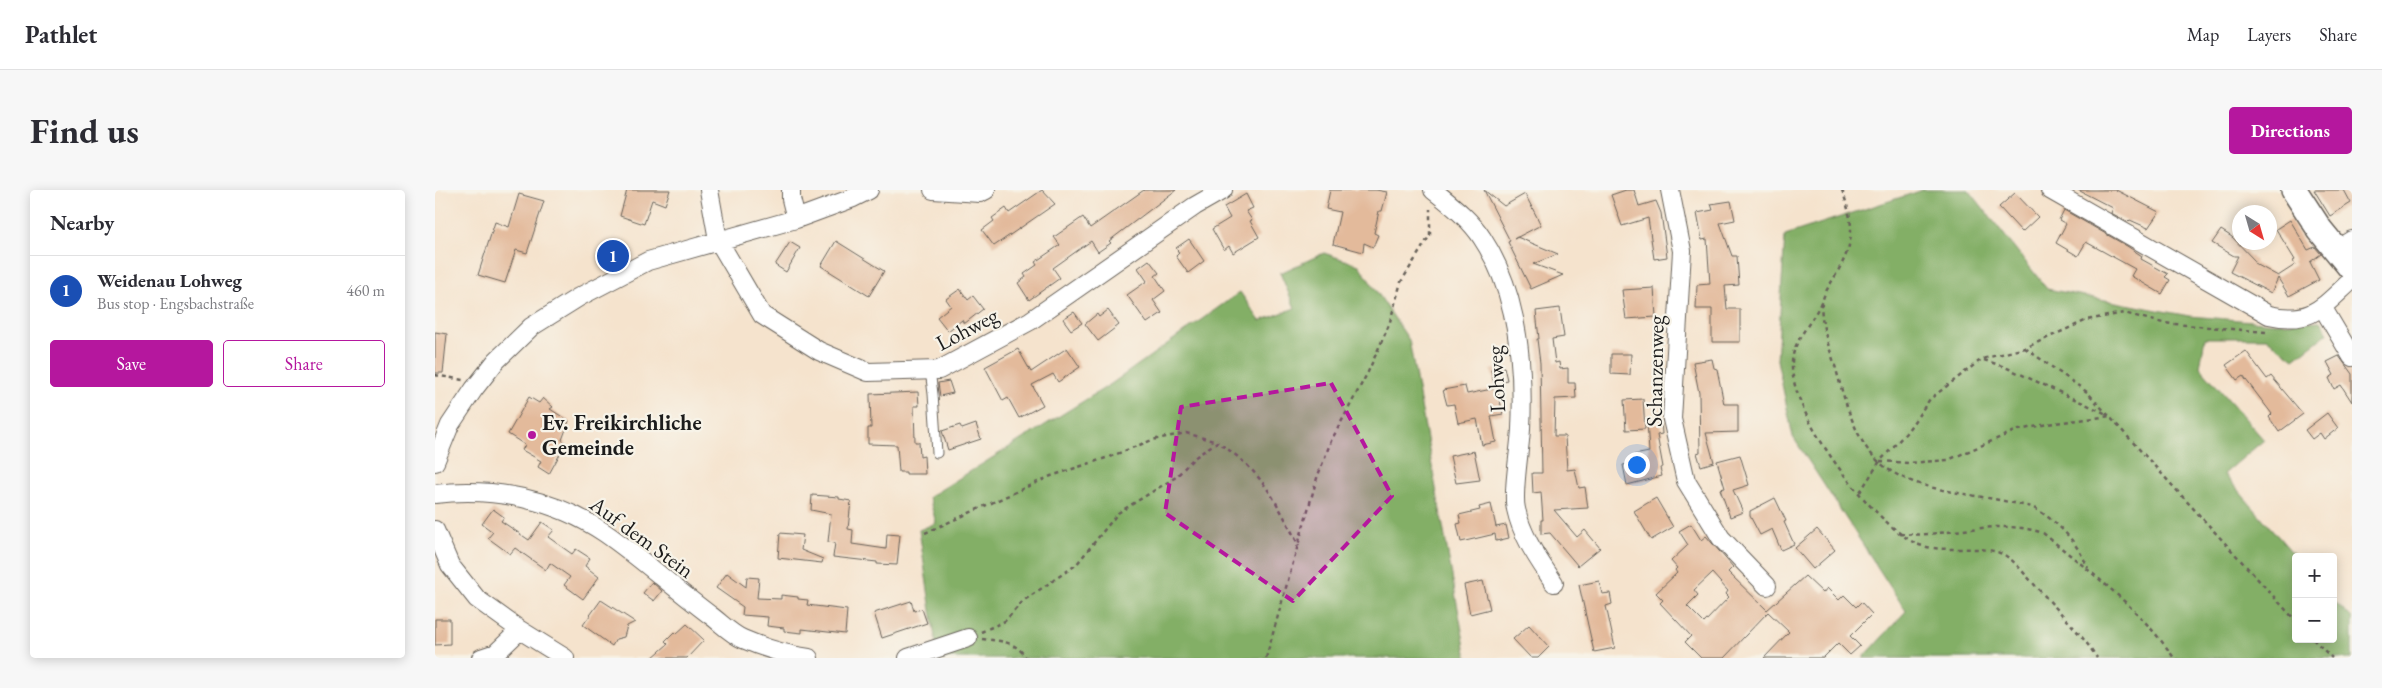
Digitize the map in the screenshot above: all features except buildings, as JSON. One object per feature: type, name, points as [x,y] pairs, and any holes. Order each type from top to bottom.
[{"type":"street","points":[[709,190],[718,240]]},
{"type":"street","points":[[791,190],[791,199],[796,219]]},
{"type":"street","points":[[435,462],[450,425],[473,389],[496,361],[531,328],[579,297],[648,261],[796,219],[853,198],[869,190]]},
{"type":"street","points":[[933,190],[980,193],[985,190]]},
{"type":"street","name":"Lohweg","points":[[718,240],[762,314],[819,351],[868,372],[939,370],[1030,321],[1195,206],[1223,190]]},
{"type":"street","name":"Schanzenweg","points":[[1670,190],[1682,251],[1672,419],[1685,481],[1721,538],[1767,586]]},
{"type":"street","points":[[2050,190],[2269,315],[2283,318],[2304,316],[2323,308],[2349,262],[2294,190]]},
{"type":"street","name":"Lohweg","points":[[1432,199],[1457,210],[1482,237],[1509,296],[1519,355],[1521,428],[1515,507],[1527,540],[1554,583]]},
{"type":"street","points":[[2323,308],[2352,357]]},
{"type":"street","name":"Auf dem Stein","points":[[435,494],[473,490],[499,493],[526,498],[572,514],[605,532],[742,638],[787,655],[809,658]]},
{"type":"street","points":[[435,530],[450,565],[477,599],[520,630],[565,658]]},
{"type":"street","points":[[481,658],[497,653],[520,630]]},
{"type":"street","points":[[908,658],[969,638]]},
{"type":"lane","points":[[930,370],[937,453]]},
{"type":"path","points":[[1842,190],[1849,210],[1852,239],[1847,254],[1793,355],[1792,372],[1801,408],[1835,465],[1899,534],[1932,549],[1997,552],[2007,556],[2051,603],[2097,658]]},
{"type":"path","points":[[1266,658],[1317,478],[1331,441],[1368,372],[1389,325],[1401,282],[1430,235],[1432,199]]},
{"type":"path","points":[[1822,301],[1824,326],[1843,394],[1860,437],[1871,452],[1903,479],[1924,487],[2032,507],[2058,524],[2075,544],[2088,568]]},
{"type":"path","points":[[1860,493],[1880,461],[1906,432],[1930,399],[1981,359],[2025,348],[2087,320],[2124,313],[2163,322],[2248,332],[2273,332]]},
{"type":"path","points":[[2025,348],[2087,392],[2292,618]]},
{"type":"path","points":[[1981,359],[2014,371],[2110,416]]},
{"type":"path","points":[[435,375],[460,378]]},
{"type":"path","points":[[1880,461],[1909,464],[1948,460],[2015,432],[2047,424],[2110,416]]},
{"type":"path","points":[[925,533],[1051,476],[1109,458],[1152,440],[1186,433],[1217,442],[1239,456],[1258,475],[1273,496],[1299,546]]},
{"type":"path","points":[[969,638],[1005,621],[1023,601],[1076,565],[1118,513],[1176,477],[1194,458],[1217,442]]},
{"type":"path","points":[[1899,534],[1913,535],[1983,528],[2030,529],[2043,533],[2088,568],[2143,620],[2174,658]]},
{"type":"path","points":[[969,638],[1009,642],[1021,649],[1027,658]]},
{"type":"path","points":[[2317,643],[2332,658]]},
{"type":"highlighted area","points":[[1331,383],[1392,496],[1293,601],[1165,513],[1181,407]]},
{"type":"green space","points":[[1923,190],[1969,190],[2047,289],[2189,316],[2276,323],[2321,321],[2328,333],[2294,359],[2266,338],[2205,338],[2200,367],[2264,440],[2224,474],[2293,553],[2292,643],[2337,643],[2337,604],[2352,618],[2352,658],[1863,658],[1906,611],[1793,437],[1777,360],[1785,235]]},
{"type":"green space","points":[[1324,253],[1359,265],[1409,340],[1467,658],[938,658],[919,530],[936,523],[929,497],[1111,384],[1240,292],[1260,321],[1295,308],[1280,273]]},
{"type":"place","name":"Weidenau Lohweg","points":[[613,256]]},
{"type":"place","name":"Ev. Freikirchliche Gemeinde","points":[[532,435]]}]
